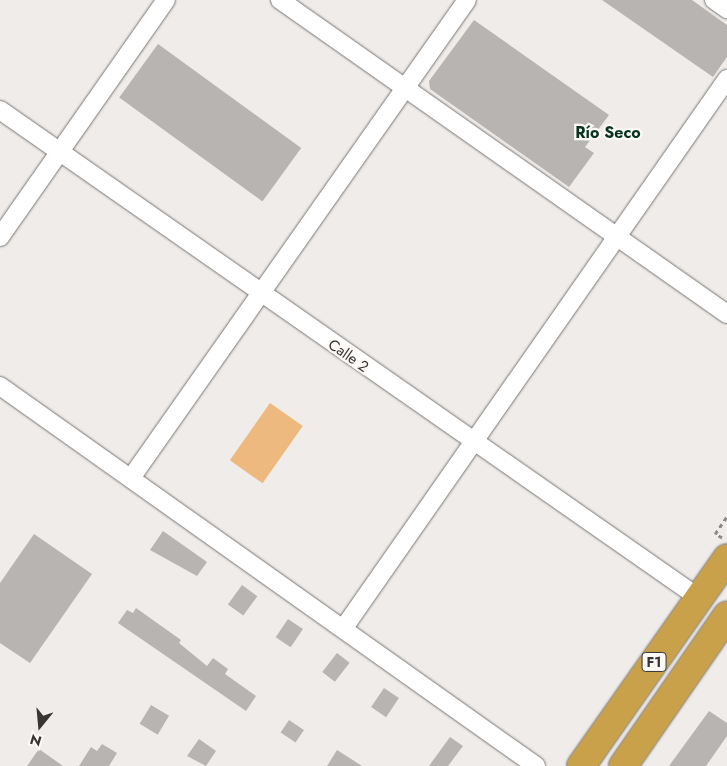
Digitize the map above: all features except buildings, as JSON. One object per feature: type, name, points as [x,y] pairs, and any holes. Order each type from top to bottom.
[{"type":"highway","name":"F1","points":[[581,766],[699,598],[721,546]]},
{"type":"highway","name":"F1","points":[[623,766],[727,616]]},
{"type":"street","points":[[0,237],[61,154],[166,0]]},
{"type":"street","points":[[280,0],[727,314]]},
{"type":"street","points":[[131,478],[263,296],[404,88],[467,0]]},
{"type":"street","points":[[714,0],[727,9]]},
{"type":"street","points":[[343,629],[615,235],[727,79]]},
{"type":"street","name":"Calle 2","points":[[0,110],[473,443],[699,598]]},
{"type":"street","points":[[0,386],[536,766]]},
{"type":"path","points":[[721,546],[727,516]]},
{"type":"shaded area","points":[[270,403],[303,426],[263,483],[230,460]]},
{"type":"district","name":"Río Seco","points":[[608,133]]}]
